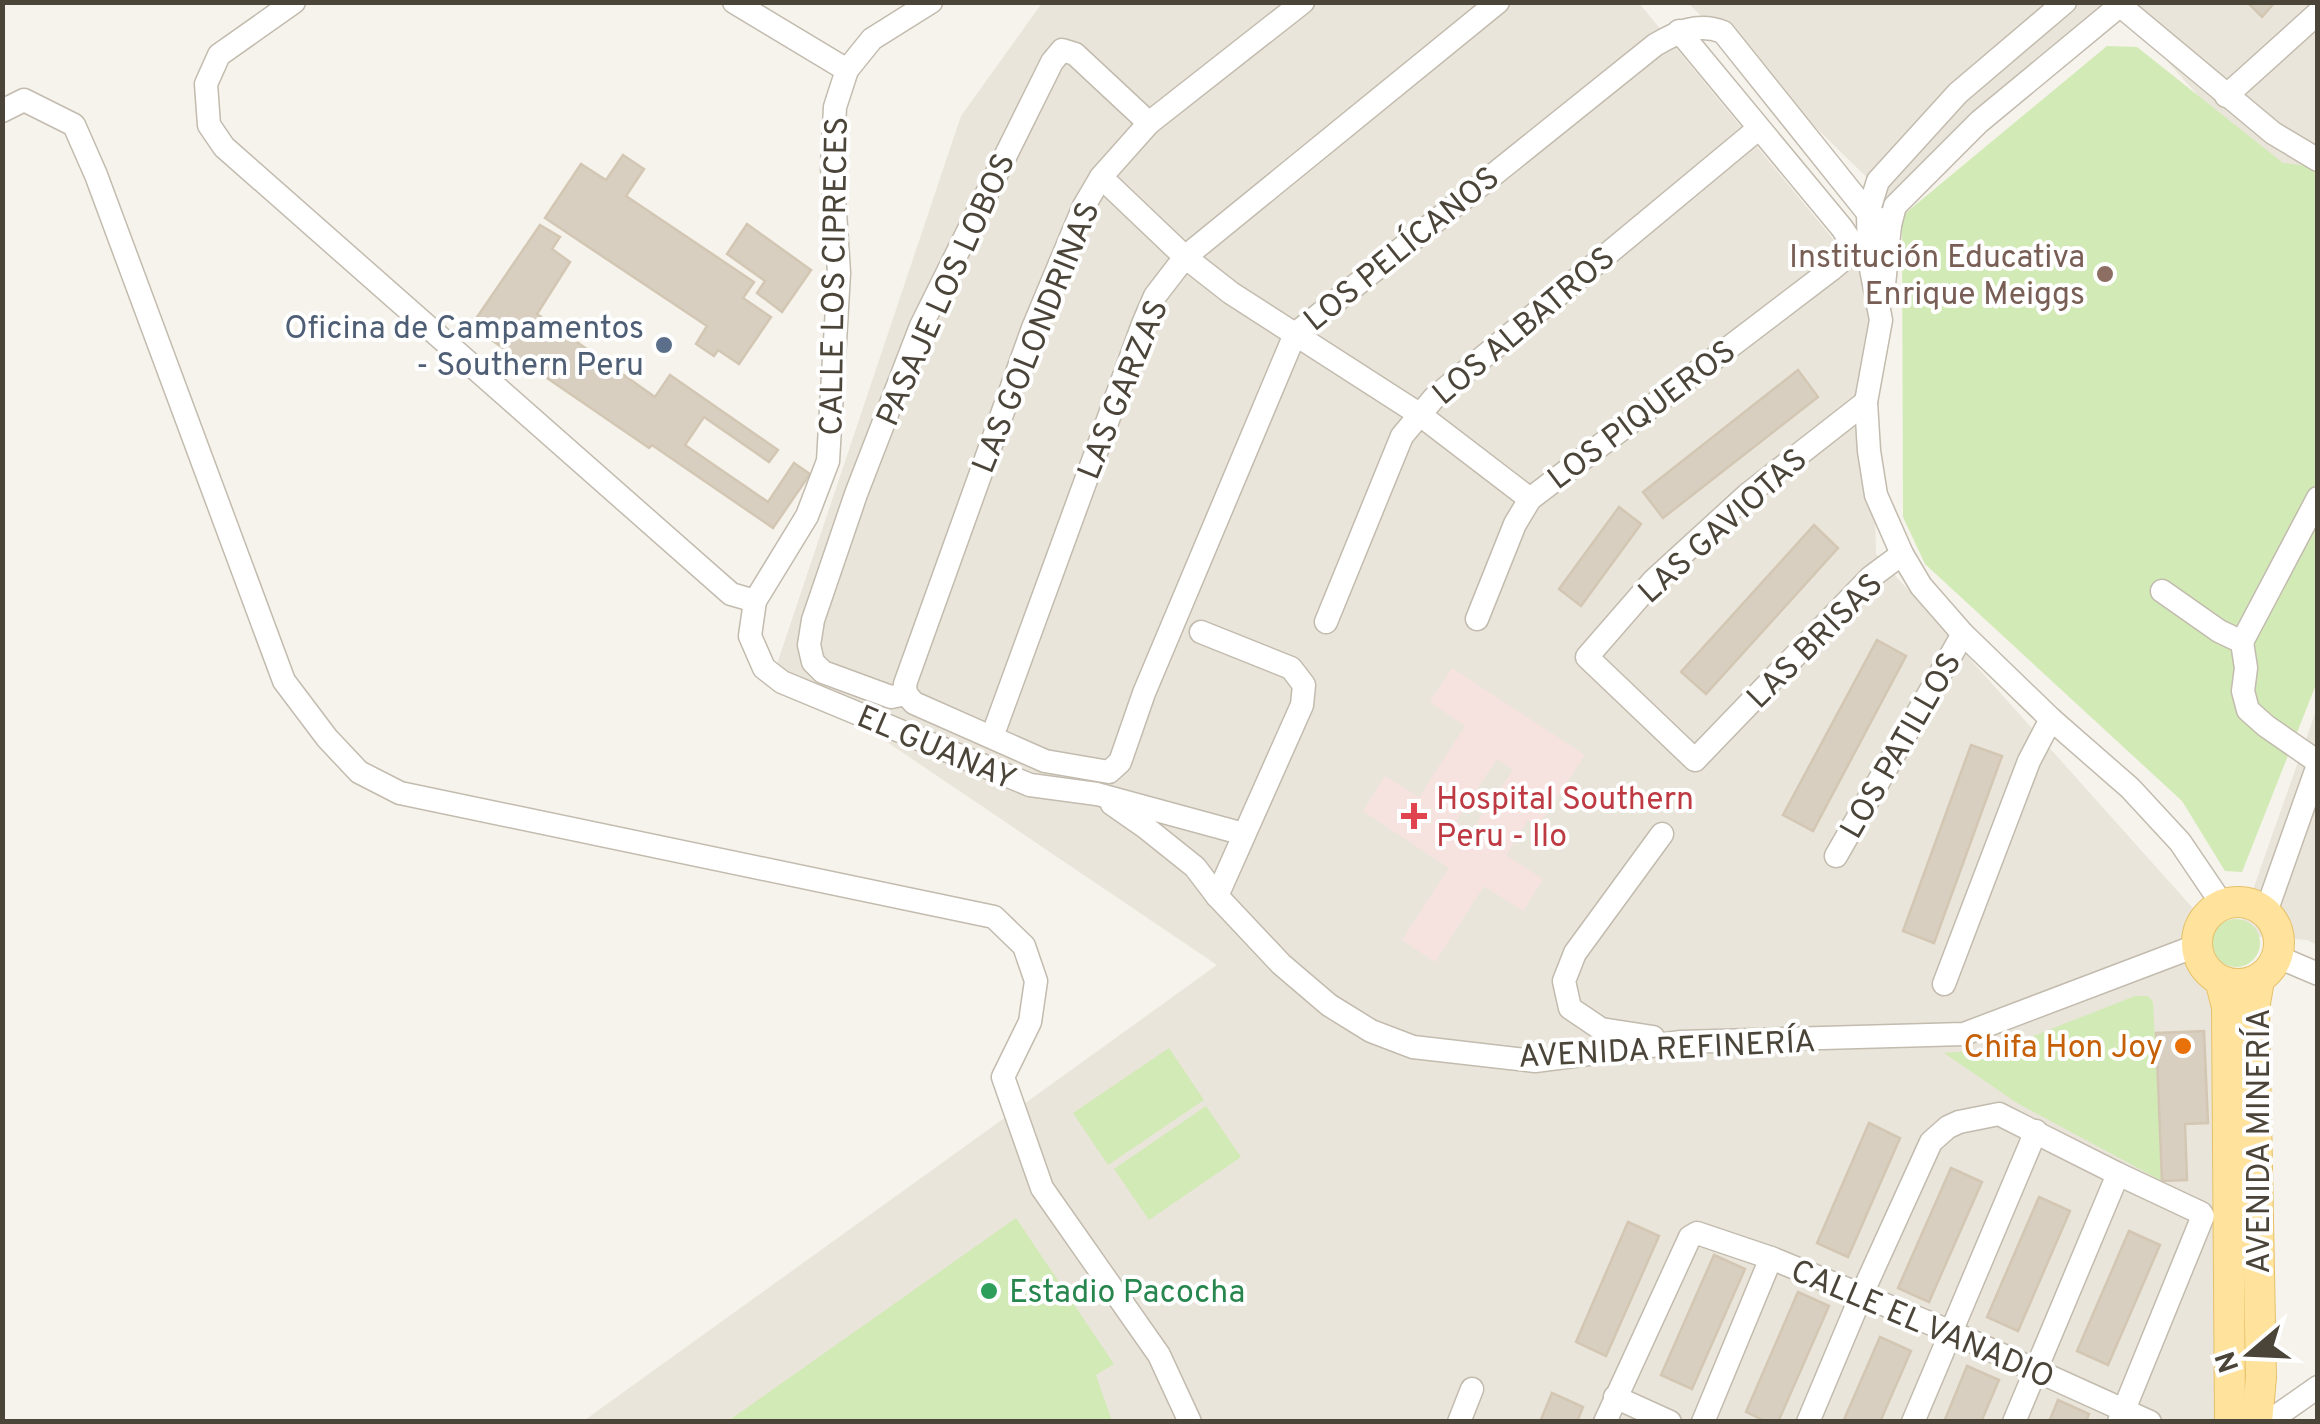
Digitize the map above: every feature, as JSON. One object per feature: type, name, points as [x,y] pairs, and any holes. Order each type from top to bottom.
[{"type":"main road","points":[[2245,902],[2266,912],[2278,933],[2268,968],[2234,986],[2221,982],[2203,968],[2196,946],[2200,925],[2222,904],[2245,902]]},
{"type":"main road","name":"AVENIDA MINERÍA","points":[[2256,1422],[2260,1376],[2254,1010],[2268,968]]},
{"type":"main road","name":"AVENIDA MINERÍA","points":[[2221,982],[2227,1007],[2230,1422]]},
{"type":"street","points":[[294,2],[219,55],[206,84],[209,125],[224,147],[731,594],[755,601]]},
{"type":"street","points":[[734,2],[847,70]]},
{"type":"street","name":"CALLE LOS CIPRECES","points":[[755,601],[808,516],[828,461],[839,273],[832,166],[836,107],[847,70],[872,39],[931,2]]},
{"type":"street","name":"LAS GOLONDRINAS","points":[[906,694],[906,684],[1033,328],[1084,206],[1102,176],[1149,123],[1303,2]]},
{"type":"street","name":"LAS GARZAS","points":[[992,737],[1155,296],[1184,257],[1498,2]]},
{"type":"street","points":[[2065,2],[1958,94],[1878,181],[1868,213],[1870,259],[1880,320],[1866,402],[1876,495],[1921,586],[1963,634],[2050,719],[2130,788],[2180,842],[2222,904]]},
{"type":"street","points":[[1870,259],[1890,225],[1895,206],[1979,122],[2120,4],[2226,96],[2273,133],[2318,160]]},
{"type":"street","points":[[2226,96],[2318,13]]},
{"type":"street","points":[[1870,259],[1679,31],[1709,26],[1723,32],[1868,213],[1890,225]]},
{"type":"street","name":"LOS PELÍCANOS","points":[[906,694],[914,703],[1045,760],[1110,772],[1120,762],[1144,693],[1295,334],[1655,45],[1679,31]]},
{"type":"street","name":"PASAJE LOS LOBOS","points":[[906,694],[891,697],[823,672],[813,662],[809,646],[813,620],[856,494],[921,326],[1052,62],[1062,50],[1075,54],[1149,123]]},
{"type":"street","points":[[2,111],[24,100],[74,125],[284,681],[359,772],[400,792],[994,917],[1024,946],[1036,981],[1030,1022],[1003,1077],[1042,1188],[1159,1355],[1190,1422]]},
{"type":"street","name":"LOS ALBATROS","points":[[1326,622],[1402,436],[1434,398],[1758,129]]},
{"type":"street","points":[[1102,176],[1184,257],[1231,293],[1420,414],[1530,499]]},
{"type":"street","name":"LOS PIQUEROS","points":[[1477,619],[1515,524],[1530,499],[1832,269],[1870,259]]},
{"type":"street","name":"LAS GAVIOTAS","points":[[1587,657],[1654,580],[1734,507],[1866,402]]},
{"type":"street","points":[[2266,912],[2310,814],[2318,764],[2248,710],[2243,691],[2246,668],[2242,642],[2318,498]]},
{"type":"street","name":"LAS BRISAS","points":[[1587,657],[1695,760],[1871,577],[1902,554]]},
{"type":"street","points":[[2162,591],[2242,642]]},
{"type":"street","name":"EL GUANAY","points":[[755,601],[750,636],[764,668],[782,682],[1030,786],[1097,794],[1244,834]]},
{"type":"street","points":[[1201,632],[1291,668],[1304,684],[1302,705],[1216,896]]},
{"type":"street","name":"LOS PATILLOS","points":[[1836,856],[1963,634]]},
{"type":"street","points":[[1944,984],[2029,762],[2050,719]]},
{"type":"street","name":"AVENIDA REFINERÍA","points":[[1097,794],[1195,867],[1216,896],[1282,964],[1329,1005],[1371,1031],[1413,1047],[1535,1061],[1682,1042],[1964,1034],[2196,946]]},
{"type":"street","points":[[1662,834],[1576,953],[1564,981],[1570,1008],[1600,1030],[1682,1042]]},
{"type":"street","points":[[2268,968],[2318,974]]},
{"type":"street","points":[[1808,1422],[1931,1142],[1948,1126],[1999,1114],[2202,1212],[2121,1416]]},
{"type":"street","points":[[1913,1422],[2036,1132]]},
{"type":"street","points":[[2014,1422],[2118,1174]]},
{"type":"street","name":"CALLE EL VANADIO","points":[[1614,1397],[1693,1234],[1697,1233],[1771,1258],[1950,1331],[2121,1416],[2150,1422]]},
{"type":"street","points":[[1703,1422],[1771,1258]]},
{"type":"street","points":[[2268,1422],[2318,1387]]},
{"type":"street","points":[[1459,1422],[1472,1389]]},
{"type":"street","points":[[1605,1422],[1614,1397],[1670,1422]]},
{"type":"shaded area","points":[[1042,3],[1639,3],[1870,284],[1876,554],[2199,915],[2232,1071],[2233,1421],[582,1422],[1217,965],[776,667],[961,116]]},
{"type":"shaded area","points":[[1688,3],[2317,3],[2317,191],[2244,147],[2116,4],[1888,198]]},
{"type":"shaded area","name":"Hospital Southern Peru - Ilo","points":[[1452,668],[1585,755],[1538,826],[1528,820],[1506,855],[1543,879],[1523,911],[1484,886],[1435,962],[1402,940],[1449,868],[1363,811],[1385,776],[1419,797],[1465,726],[1430,702]],"holes":[[[1497,759],[1513,770],[1471,832],[1456,821]]]},
{"type":"shaded area","points":[[2317,708],[2317,945],[2307,940],[2237,935]]},
{"type":"green space","points":[[2107,46],[2137,47],[2283,163],[2317,167],[2317,682],[2242,872],[2225,871],[2182,801],[1925,564],[1903,517],[1902,216]]},
{"type":"green space","points":[[2236,919],[2253,926],[2260,943],[2253,960],[2236,967],[2219,960],[2212,943],[2219,926]]},
{"type":"green space","points":[[2135,996],[2148,996],[2153,1002],[2162,1181],[2017,1103],[1944,1053],[1985,1050],[2023,1040]]},
{"type":"green space","points":[[1169,1048],[1204,1100],[1108,1165],[1073,1113]]},
{"type":"green space","points":[[1206,1106],[1241,1157],[1149,1220],[1114,1169]]},
{"type":"green space","name":"Estadio Pacocha","points":[[1016,1218],[1114,1364],[1096,1375],[1112,1421],[728,1421]]},
{"type":"building","points":[[2247,2],[2275,2],[2262,17]]},
{"type":"building","points":[[623,155],[644,169],[626,196],[754,282],[743,298],[771,317],[739,364],[718,350],[714,356],[696,344],[707,326],[545,218],[581,164],[606,180]]},
{"type":"building","points":[[747,224],[811,270],[782,312],[757,293],[765,281],[727,254]]},
{"type":"building","points":[[540,225],[560,237],[552,249],[570,262],[537,314],[655,397],[670,375],[778,450],[769,462],[704,417],[685,445],[768,502],[794,463],[810,474],[773,528],[471,326]]},
{"type":"building","points":[[1798,370],[1818,397],[1663,518],[1643,492]]},
{"type":"building","points":[[1619,507],[1641,524],[1581,606],[1559,589]]},
{"type":"building","points":[[1814,525],[1838,548],[1706,694],[1681,672]]},
{"type":"building","points":[[1877,640],[1906,656],[1813,831],[1783,815]]},
{"type":"building","points":[[1971,745],[2002,756],[1934,943],[1903,931]]},
{"type":"building","points":[[2204,1031],[2208,1123],[2185,1124],[2187,1180],[2162,1181],[2156,1033]]},
{"type":"building","points":[[1869,1123],[1900,1138],[1848,1257],[1817,1243]]},
{"type":"building","points":[[1951,1168],[1982,1182],[1929,1302],[1898,1288]]},
{"type":"building","points":[[2039,1197],[2070,1211],[2018,1331],[1987,1317]]},
{"type":"building","points":[[1628,1222],[1659,1236],[1606,1356],[1576,1342]]},
{"type":"building","points":[[2129,1231],[2160,1245],[2108,1365],[2077,1351]]},
{"type":"building","points":[[1714,1255],[1745,1269],[1692,1389],[1661,1375]]},
{"type":"building","points":[[1798,1292],[1829,1306],[1778,1422],[1767,1422],[1746,1412]]},
{"type":"building","points":[[1880,1337],[1911,1351],[1880,1422],[1843,1422]]},
{"type":"building","points":[[1967,1366],[1999,1380],[1981,1422],[1944,1422]]},
{"type":"building","points":[[1552,1393],[1583,1407],[1577,1422],[1540,1422]]},
{"type":"building","points":[[2058,1400],[2089,1414],[2086,1422],[2049,1422]]},
{"type":"place","name":"Institución Educativa Enrique Meiggs","points":[[2105,274]]},
{"type":"place","name":"Oficina de Campamentos - Southern Peru","points":[[664,345]]},
{"type":"place","name":"Hospital Southern Peru - Ilo","points":[[1414,816]]},
{"type":"place","name":"Chifa Hon Joy","points":[[2183,1046]]},
{"type":"place","name":"Estadio Pacocha","points":[[989,1291]]}]
